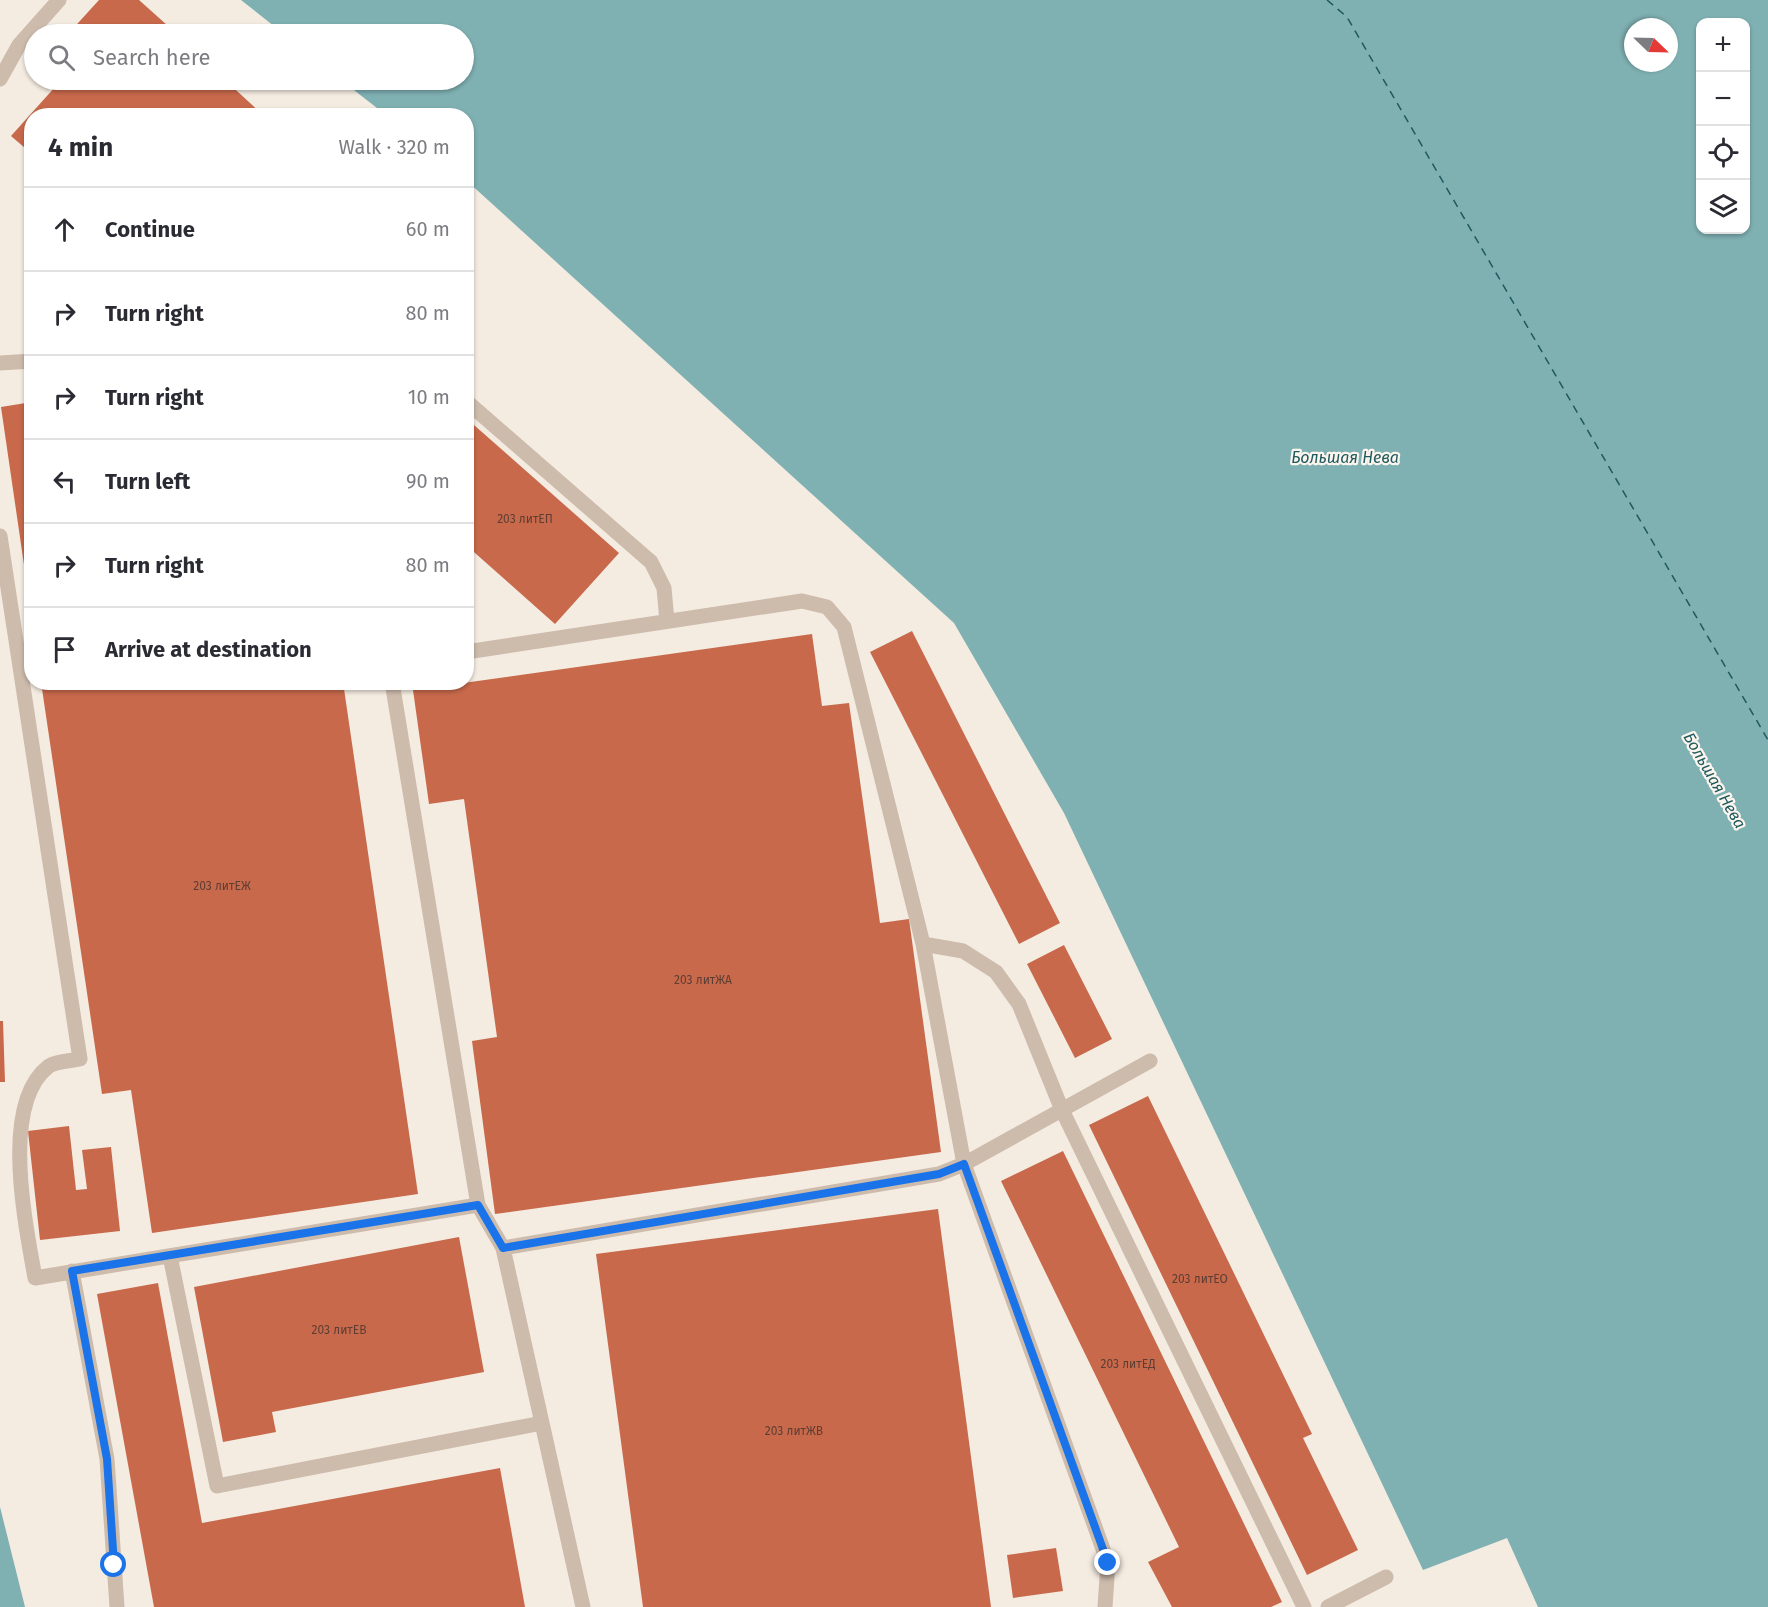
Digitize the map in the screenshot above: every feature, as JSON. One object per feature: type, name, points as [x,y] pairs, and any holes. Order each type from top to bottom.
[{"type":"lane","points":[[38,24],[59,0]]},
{"type":"lane","points":[[0,79],[24,39]]},
{"type":"lane","points":[[0,363],[24,362]]},
{"type":"lane","points":[[474,408],[651,562],[664,588],[667,621]]},
{"type":"lane","points":[[0,536],[80,1059],[50,1065],[32,1081],[16,1112],[14,1156],[35,1278],[478,1205]]},
{"type":"lane","points":[[474,651],[802,601],[827,607],[844,627],[923,944],[964,1164],[1108,1563],[1105,1607]]},
{"type":"lane","points":[[393,690],[478,1205],[503,1248],[583,1607]]},
{"type":"lane","points":[[923,944],[963,951],[996,972],[1019,1004],[1062,1110],[1304,1607]]},
{"type":"lane","points":[[503,1248],[939,1174],[964,1164],[1150,1061]]},
{"type":"lane","points":[[170,1256],[217,1486],[542,1423]]},
{"type":"lane","points":[[72,1271],[107,1459],[117,1607]]},
{"type":"lane","points":[[1328,1607],[1386,1577]]},
{"type":"water","name":"Большая Нева","points":[[241,0],[1768,0],[1768,1607],[1538,1607],[1507,1538],[1423,1570],[1064,813],[954,623],[474,187],[474,108],[377,108],[354,90],[474,90],[474,24],[271,24]]},
{"type":"water","points":[[0,1507],[25,1607],[0,1607]]},
{"type":"building","points":[[99,0],[139,0],[166,24],[77,24]]},
{"type":"building","points":[[52,90],[236,90],[255,108],[36,108]]},
{"type":"building","points":[[24,122],[24,147],[11,136]]},
{"type":"building","points":[[24,403],[24,565],[1,407]]},
{"type":"building","points":[[474,425],[619,553],[555,624],[474,552]]},
{"type":"building","points":[[912,631],[1060,923],[1019,944],[870,652]]},
{"type":"building","points":[[812,634],[822,706],[849,703],[880,923],[909,919],[941,1152],[495,1214],[472,1041],[497,1037],[464,799],[429,804],[413,690],[474,690],[474,681]]},
{"type":"building","points":[[42,690],[344,690],[418,1194],[152,1233],[131,1090],[102,1094]]},
{"type":"building","points":[[1064,945],[1112,1039],[1075,1058],[1027,964]]},
{"type":"building","points":[[0,1021],[3,1021],[5,1082],[0,1082]]},
{"type":"building","points":[[1148,1096],[1312,1434],[1303,1438],[1358,1550],[1307,1575],[1089,1125]]},
{"type":"building","points":[[69,1126],[76,1190],[87,1189],[82,1150],[111,1147],[120,1231],[40,1240],[28,1131]]},
{"type":"building","points":[[1063,1151],[1282,1602],[1271,1607],[1172,1607],[1148,1562],[1179,1547],[1001,1181]]},
{"type":"building","points":[[938,1209],[991,1607],[643,1607],[596,1254]]},
{"type":"building","points":[[459,1237],[484,1372],[272,1412],[276,1432],[223,1442],[194,1287]]},
{"type":"building","points":[[158,1283],[202,1523],[500,1468],[525,1607],[154,1607],[97,1294]]},
{"type":"building","points":[[1056,1548],[1063,1591],[1013,1598],[1007,1555]]},
{"type":"ferry route","points":[[1327,0],[1347,17],[1768,740]]},
{"type":"route","points":[[114,1565],[107,1459],[72,1271],[478,1205],[503,1248],[939,1174],[964,1164],[1108,1563]]}]
